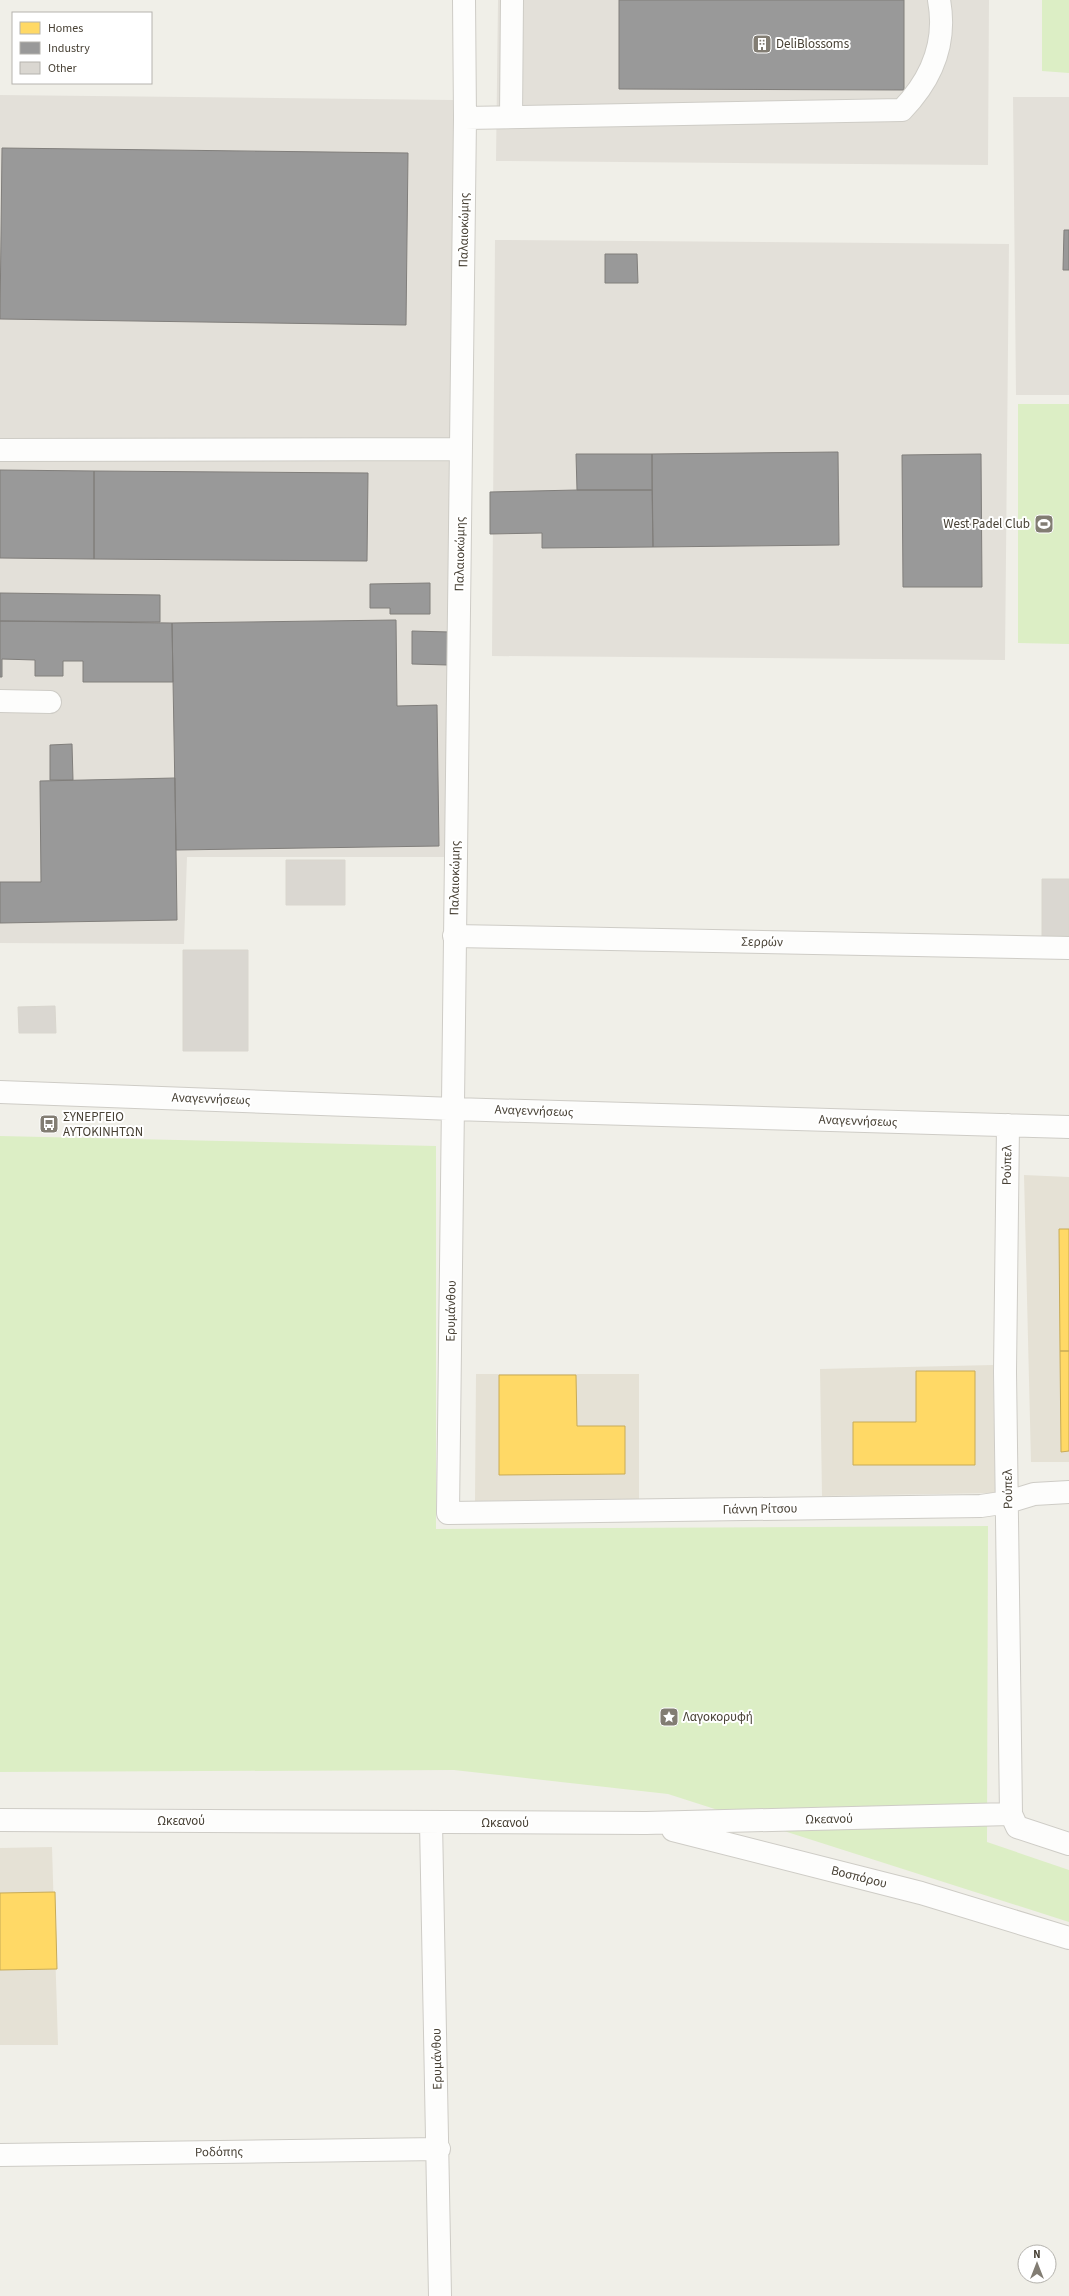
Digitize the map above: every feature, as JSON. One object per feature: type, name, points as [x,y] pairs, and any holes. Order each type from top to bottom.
[{"type":"street","name":"Παλαιοκώμης","points":[[454,1109],[454,936],[465,118],[464,0]]},
{"type":"street","points":[[511,117],[512,0]]},
{"type":"street","points":[[465,118],[902,110],[917,94],[929,76],[937,55],[941,33],[939,0]]},
{"type":"street","points":[[0,450],[461,450]]},
{"type":"street","points":[[0,701],[50,702]]},
{"type":"street","name":"Σερρών","points":[[454,936],[1069,948]]},
{"type":"street","name":"Αναγεννήσεως","points":[[0,1092],[454,1109],[1069,1127]]},
{"type":"street","name":"Ερυμάνθου","points":[[448,1513],[454,1109]]},
{"type":"street","name":"Ρούπελ","points":[[1008,1125],[1005,1372],[1008,1502],[1011,1814]]},
{"type":"street","name":"Γιάννη Ρίτσου","points":[[448,1513],[981,1506],[1008,1502],[1034,1494],[1069,1492]]},
{"type":"street","points":[[1011,1814],[1017,1827],[1040,1836],[1069,1844]]},
{"type":"street","name":"Ωκεανού","points":[[0,1820],[646,1824],[1011,1814]]},
{"type":"street","name":"Ερυμάνθου","points":[[431,1822],[440,2296]]},
{"type":"street","name":"Βοσπόρου","points":[[646,1824],[921,1893],[1069,1938]]},
{"type":"street","name":"Ροδόπης","points":[[0,2155],[438,2149]]},
{"type":"shaded area","points":[[498,0],[989,0],[988,165],[496,161]]},
{"type":"shaded area","points":[[0,95],[454,100],[446,857],[187,857],[184,944],[0,943]]},
{"type":"shaded area","points":[[1013,97],[1069,97],[1069,395],[1016,395]]},
{"type":"shaded area","points":[[495,240],[1009,244],[1005,660],[492,656]]},
{"type":"shaded area","points":[[1024,1175],[1069,1177],[1069,1462],[1031,1462]]},
{"type":"shaded area","points":[[993,1365],[995,1493],[822,1496],[820,1369]]},
{"type":"shaded area","points":[[476,1374],[639,1374],[639,1499],[475,1501]]},
{"type":"shaded area","points":[[52,1847],[58,2045],[0,2045],[0,1848]]},
{"type":"green space","points":[[1042,0],[1069,0],[1069,73],[1042,71]]},
{"type":"green space","name":"West Padel Club","points":[[1018,404],[1069,404],[1069,644],[1018,643]]},
{"type":"green space","points":[[0,1136],[436,1146],[436,1529],[988,1526],[987,1842],[1069,1870],[1069,1922],[668,1794],[454,1770],[0,1772]]},
{"type":"building: Homes","points":[[1059,1229],[1069,1229],[1069,1351],[1060,1351]]},
{"type":"building: Homes","points":[[1060,1351],[1069,1351],[1069,1451],[1061,1452]]},
{"type":"building: Homes","points":[[916,1371],[975,1371],[975,1465],[853,1465],[853,1422],[916,1422]]},
{"type":"building: Homes","points":[[499,1375],[576,1375],[577,1426],[625,1426],[625,1474],[499,1475]]},
{"type":"building: Homes","points":[[55,1892],[57,1969],[0,1970],[0,1893]]},
{"type":"building: Industry","name":"DeliBlossoms","points":[[619,0],[904,0],[904,90],[619,89]]},
{"type":"building: Industry","points":[[2,148],[408,153],[406,325],[0,319]]},
{"type":"building: Industry","points":[[1064,230],[1069,230],[1069,270],[1063,270]]},
{"type":"building: Industry","points":[[605,254],[637,254],[638,283],[605,283]]},
{"type":"building: Industry","points":[[838,452],[839,545],[653,547],[652,454]]},
{"type":"building: Industry","points":[[576,454],[652,454],[652,490],[577,490]]},
{"type":"building: Industry","points":[[981,454],[982,587],[903,587],[902,455]]},
{"type":"building: Industry","points":[[0,470],[94,471],[94,559],[0,558]]},
{"type":"building: Industry","points":[[94,471],[368,473],[367,561],[94,559]]},
{"type":"building: Industry","points":[[652,490],[653,547],[542,548],[542,533],[490,534],[490,492]]},
{"type":"building: Industry","points":[[430,583],[430,614],[390,614],[390,608],[370,608],[370,584]]},
{"type":"building: Industry","points":[[0,593],[160,595],[160,622],[0,621]]},
{"type":"building: Industry","points":[[396,620],[397,706],[437,705],[439,846],[176,850],[172,623]]},
{"type":"building: Industry","points":[[0,621],[172,623],[173,682],[83,682],[83,661],[63,661],[63,676],[35,676],[35,660],[2,659],[2,677],[0,677]]},
{"type":"building: Industry","points":[[412,631],[449,632],[448,665],[412,664]]},
{"type":"building: Industry","points":[[72,744],[73,780],[50,780],[50,745]]},
{"type":"building: Industry","points":[[175,778],[177,920],[0,923],[0,882],[41,882],[40,781]]},
{"type":"building: Other","points":[[286,860],[345,860],[345,905],[286,905]]},
{"type":"building: Other","points":[[1042,879],[1069,879],[1069,936],[1042,936]]},
{"type":"building: Other","points":[[183,950],[248,950],[248,1051],[183,1051]]},
{"type":"building: Other","points":[[55,1006],[56,1033],[19,1033],[18,1007]]},
{"type":"place","name":"DeliBlossoms","points":[[762,44]]},
{"type":"place","name":"West Padel Club","points":[[1044,524]]},
{"type":"place","name":"ΣΥΝΕΡΓΕΙΟ ΑΥΤΟΚΙΝΗΤΩΝ","points":[[49,1124]]},
{"type":"place","name":"Λαγοκορυφή","points":[[669,1717]]}]
